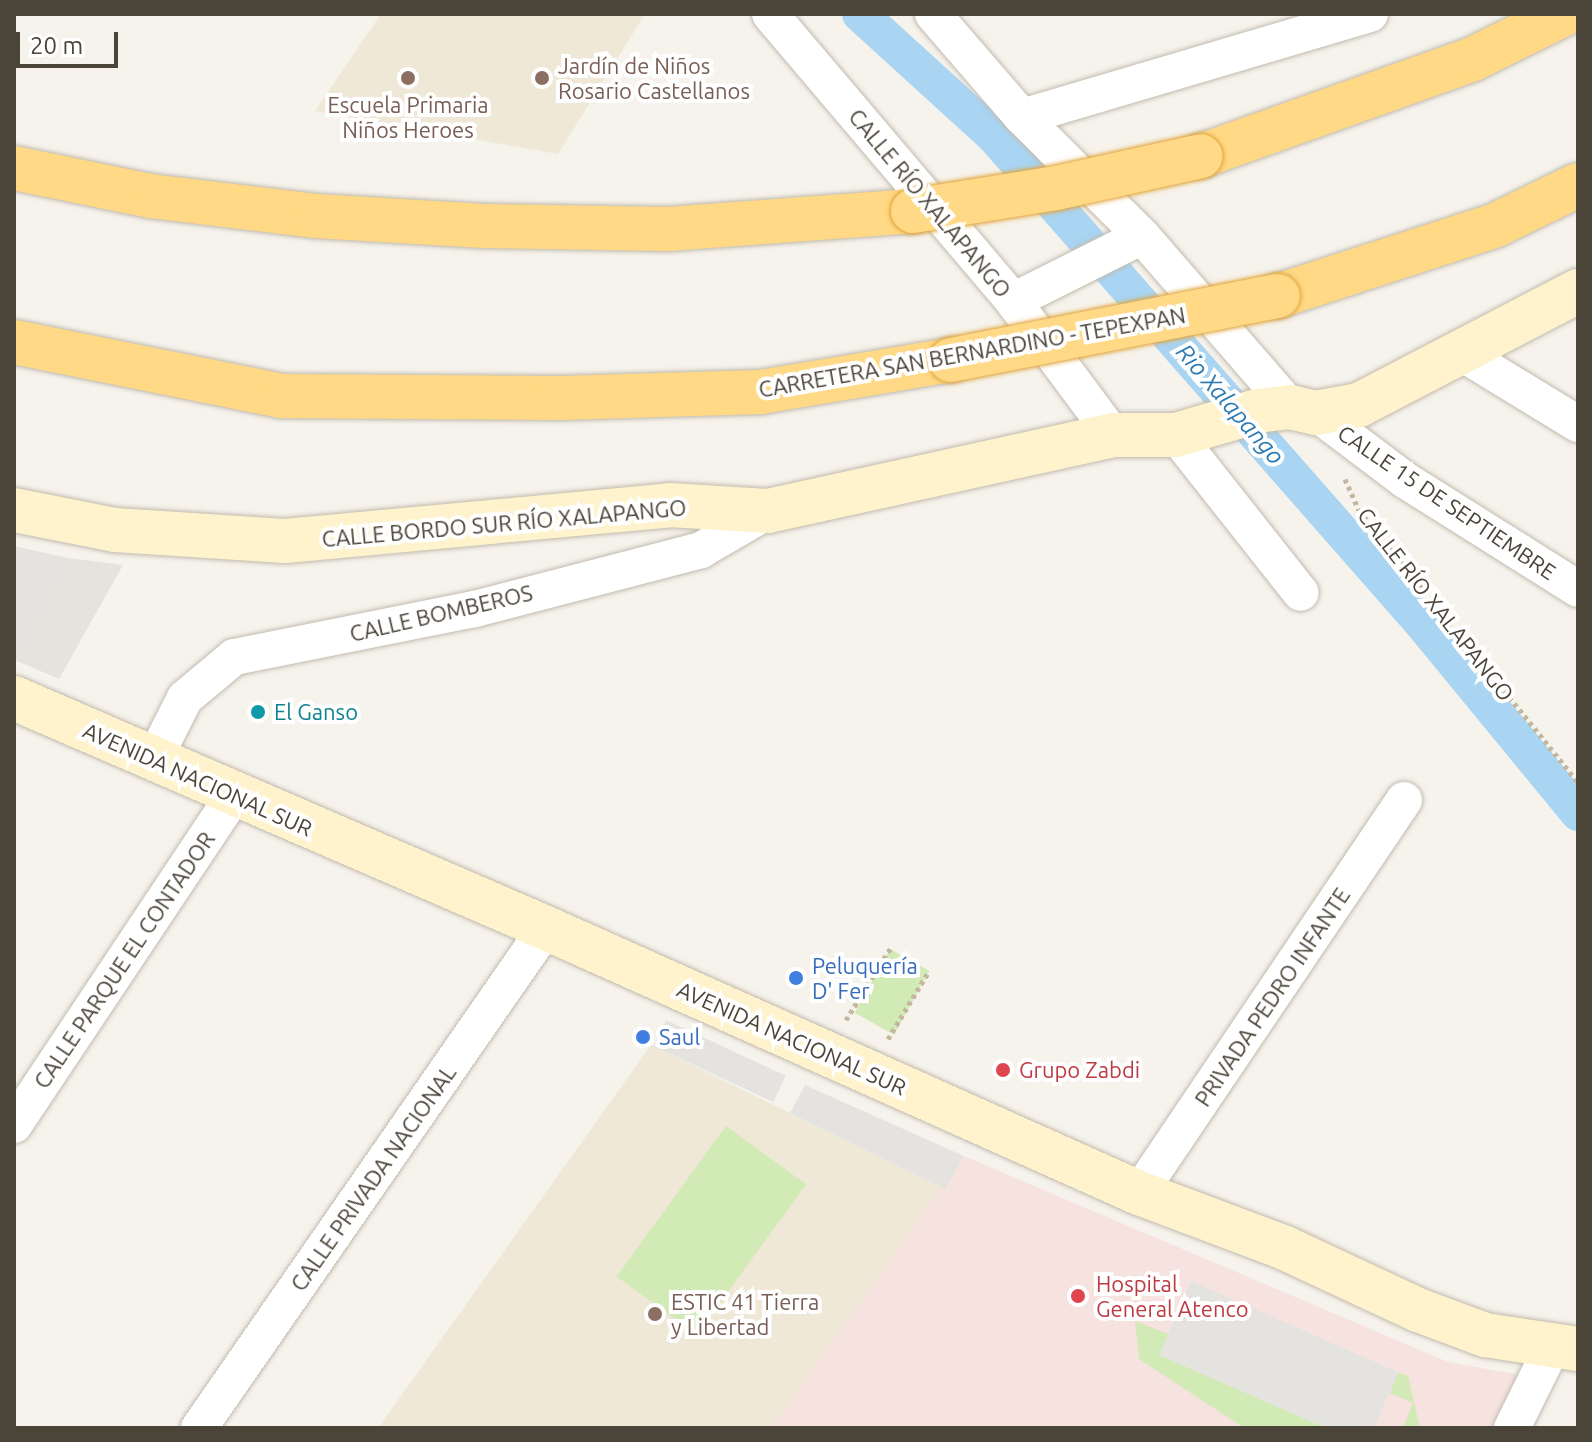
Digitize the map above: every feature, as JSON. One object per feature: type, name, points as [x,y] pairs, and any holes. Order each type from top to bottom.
[{"type":"highway","points":[[14,168],[150,196],[315,216],[484,226],[668,229],[913,211],[1056,188],[1201,156],[1473,59],[1564,14]]},
{"type":"highway","name":"CARRETERA SAN BERNARDINO - TEPEXPAN","points":[[14,342],[281,396],[561,398],[761,392],[951,360],[1278,296],[1496,225],[1578,185]]},
{"type":"main road","name":"CALLE BORDO SUR RÍO XALAPANGO","points":[[14,510],[115,530],[285,541],[670,505],[768,511],[1113,435],[1194,430],[1288,410],[1359,405],[1578,291]]},
{"type":"main road","name":"AVENIDA NACIONAL SUR","points":[[14,698],[546,928],[1139,1193],[1285,1248],[1485,1335],[1565,1348]]},
{"type":"street","name":"CALLE RÍO XALAPANGO","points":[[770,14],[1013,301],[1113,435]]},
{"type":"street","points":[[933,14],[1128,243],[1288,410]]},
{"type":"street","points":[[1022,117],[1370,14]]},
{"type":"street","points":[[1013,301],[1128,243]]},
{"type":"street","points":[[1460,352],[1578,424]]},
{"type":"street","name":"CALLE 15 DE SEPTIEMBRE","points":[[1288,410],[1578,589]]},
{"type":"street","points":[[1194,430],[1301,593]]},
{"type":"street","name":"CALLE BOMBEROS","points":[[154,759],[185,698],[234,657],[475,609],[701,550],[768,511]]},
{"type":"street","name":"CALLE PARQUE EL CONTADOR","points":[[14,1125],[234,795]]},
{"type":"street","name":"PRIVADA PEDRO INFANTE","points":[[1139,1193],[1404,800]]},
{"type":"street","name":"CALLE PRIVADA NACIONAL","points":[[199,1428],[546,928]]},
{"type":"street","points":[[1512,1428],[1565,1348]]},
{"type":"path","name":"CALLE RÍO XALAPANGO","points":[[1341,469],[1359,510],[1578,782]]},
{"type":"path","points":[[828,1053],[890,949]]},
{"type":"path","points":[[872,1074],[929,971]]},
{"type":"shaded area","points":[[381,14],[645,14],[558,154],[315,111]]},
{"type":"shaded area","points":[[14,546],[68,558],[17,661],[14,659]]},
{"type":"shaded area","points":[[68,558],[123,565],[59,679],[17,661]]},
{"type":"shaded area","points":[[666,1020],[786,1076],[773,1102],[654,1046]]},
{"type":"shaded area","name":"ESTIC 41 Tierra y Libertad","points":[[651,1045],[945,1189],[771,1428],[378,1428]]},
{"type":"shaded area","points":[[805,1085],[964,1156],[945,1189],[790,1113]]},
{"type":"shaded area","name":"Hospital General Atenco","points":[[964,1156],[1448,1362],[1526,1376],[1495,1428],[771,1428]]},
{"type":"shaded area","points":[[1191,1281],[1398,1372],[1374,1428],[1326,1428],[1159,1355]]},
{"type":"green space","points":[[890,949],[929,971],[894,1035],[855,1013]]},
{"type":"green space","points":[[726,1126],[806,1184],[697,1335],[617,1276]]},
{"type":"green space","points":[[1135,1321],[1168,1334],[1160,1355],[1326,1428],[1244,1428],[1139,1359]]},
{"type":"green space","points":[[1398,1372],[1408,1376],[1420,1428],[1403,1428],[1413,1403],[1390,1393]]},
{"type":"waterway","name":"Rio Xalapango","points":[[860,14],[995,137],[1422,623],[1578,813]]},
{"type":"place","name":"Escuela Primaria Niños Heroes","points":[[408,78]]},
{"type":"place","name":"Jardín de Niños Rosario Castellanos","points":[[542,78]]},
{"type":"place","name":"El Ganso","points":[[258,712]]},
{"type":"place","name":"Peluquería D' Fer","points":[[796,978]]},
{"type":"place","name":"Saul","points":[[643,1037]]},
{"type":"place","name":"Grupo Zabdi","points":[[1003,1070]]},
{"type":"place","name":"Hospital General Atenco","points":[[1078,1296]]},
{"type":"place","name":"ESTIC 41 Tierra y Libertad","points":[[655,1314]]}]
